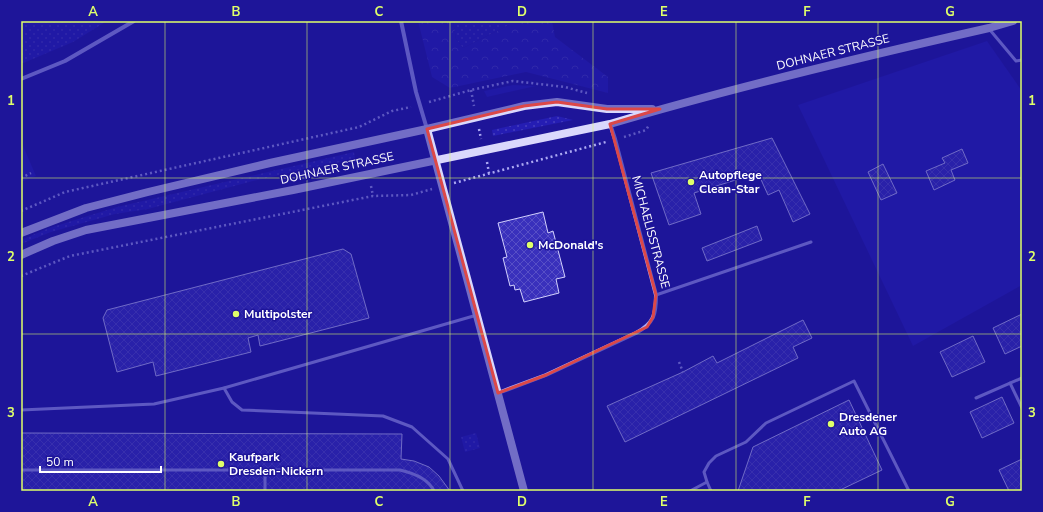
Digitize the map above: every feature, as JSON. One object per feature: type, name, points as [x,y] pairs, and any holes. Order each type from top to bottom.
[{"type":"main road","name":"DOHNAER STRASSE","points":[[21,254],[86,230],[293,190],[610,124],[660,109],[834,63],[989,28],[1007,22]]},
{"type":"main road","name":"DOHNAER STRASSE","points":[[21,233],[86,208],[148,192],[524,106],[557,102],[607,109],[660,109]]},
{"type":"main road","points":[[427,129],[524,491]]},
{"type":"street","points":[[21,79],[65,61],[134,21]]},
{"type":"street","points":[[401,21],[419,105],[427,129]]},
{"type":"street","name":"MICHAELISSTRASSE","points":[[498,393],[546,375],[636,333],[647,327],[653,317],[656,305],[656,295],[610,124]]},
{"type":"lane","points":[[989,28],[1016,62],[1022,60]]},
{"type":"lane","points":[[656,295],[811,242]]},
{"type":"lane","points":[[21,410],[154,404],[224,388],[422,329],[477,315]]},
{"type":"lane","points":[[976,398],[1022,378]]},
{"type":"lane","points":[[711,491],[704,472],[709,463],[716,456],[746,442],[766,423],[854,380],[909,491]]},
{"type":"lane","points":[[1010,383],[1022,408]]},
{"type":"lane","points":[[224,388],[232,402],[242,410],[383,416],[412,427],[448,459],[463,491]]},
{"type":"lane","points":[[21,470],[400,470],[416,474],[432,487],[434,491]]},
{"type":"lane","points":[[265,470],[265,491]]},
{"type":"lane","points":[[690,491],[707,482]]},
{"type":"path","points":[[21,211],[65,192],[359,127],[392,111],[471,90],[513,81]]},
{"type":"path","points":[[471,90],[489,173]]},
{"type":"path","points":[[21,276],[70,256],[373,196],[411,195],[646,130],[660,109]]},
{"type":"path","points":[[21,178],[31,173]]},
{"type":"path","points":[[679,362],[683,372]]},
{"type":"highlighted area","points":[[557,102],[607,109],[660,109],[610,124],[656,295],[653,317],[647,327],[546,375],[498,393],[427,129],[524,106]]},
{"type":"green space","points":[[21,21],[107,21],[73,42],[21,64]]},
{"type":"green space","points":[[418,21],[453,21],[456,39],[463,48],[509,25],[508,21],[552,21],[555,37],[608,77],[608,93],[526,72],[450,88],[432,77]]},
{"type":"green space","points":[[453,21],[508,21],[509,25],[463,48],[456,39]]},
{"type":"green space","points":[[987,41],[1022,91],[1022,285],[913,346],[798,105]]},
{"type":"green space","points":[[513,85],[536,86],[487,97],[484,91]]},
{"type":"green space","points":[[557,116],[573,120],[493,136],[492,130]]},
{"type":"green space","points":[[21,141],[36,176],[21,182]]},
{"type":"green space","points":[[354,152],[355,159],[253,181],[148,209],[115,214],[51,232],[21,244],[21,240],[49,228],[117,207]]},
{"type":"green space","points":[[476,433],[480,448],[465,452],[461,437]]},
{"type":"building","name":"Autopflege Clean-Star","points":[[772,138],[810,214],[793,222],[779,190],[768,195],[758,173],[694,193],[701,214],[669,225],[651,173]]},
{"type":"building","points":[[962,149],[968,163],[951,170],[955,180],[934,190],[926,171],[945,163],[942,158]]},
{"type":"building","points":[[883,164],[897,193],[881,200],[868,172]]},
{"type":"building","name":"McDonald's","points":[[543,212],[548,233],[553,231],[565,277],[556,279],[559,293],[524,302],[520,289],[515,290],[514,285],[510,286],[503,258],[507,257],[498,223]]},
{"type":"building","points":[[757,226],[762,240],[707,261],[702,248]]},
{"type":"building","name":"Multipolster","points":[[343,249],[351,254],[369,318],[260,346],[258,335],[248,338],[251,352],[156,376],[153,362],[117,372],[103,318],[107,310]]},
{"type":"building","points":[[1022,314],[1022,346],[1005,354],[993,328]]},
{"type":"building","points":[[803,320],[812,338],[793,347],[798,358],[625,442],[607,406],[683,372],[713,356],[717,363]]},
{"type":"building","points":[[973,336],[985,362],[952,377],[940,352]]},
{"type":"building","points":[[1002,397],[1014,423],[982,438],[970,412]]},
{"type":"building","name":"Dresdener Auto AG","points":[[849,400],[882,470],[838,491],[738,491],[753,447]]},
{"type":"building","name":"Kaufpark Dresden-Nickern","points":[[21,433],[402,434],[401,459],[414,461],[429,467],[439,476],[450,491],[21,491]]},
{"type":"building","points":[[1022,459],[1022,490],[1009,491],[999,470]]},
{"type":"place","name":"Autopflege Clean-Star","points":[[691,182]]},
{"type":"place","name":"McDonald's","points":[[530,245]]},
{"type":"place","name":"Multipolster","points":[[236,314]]},
{"type":"place","name":"Dresdener Auto AG","points":[[831,424]]},
{"type":"place","name":"Kaufpark Dresden-Nickern","points":[[221,464]]}]
